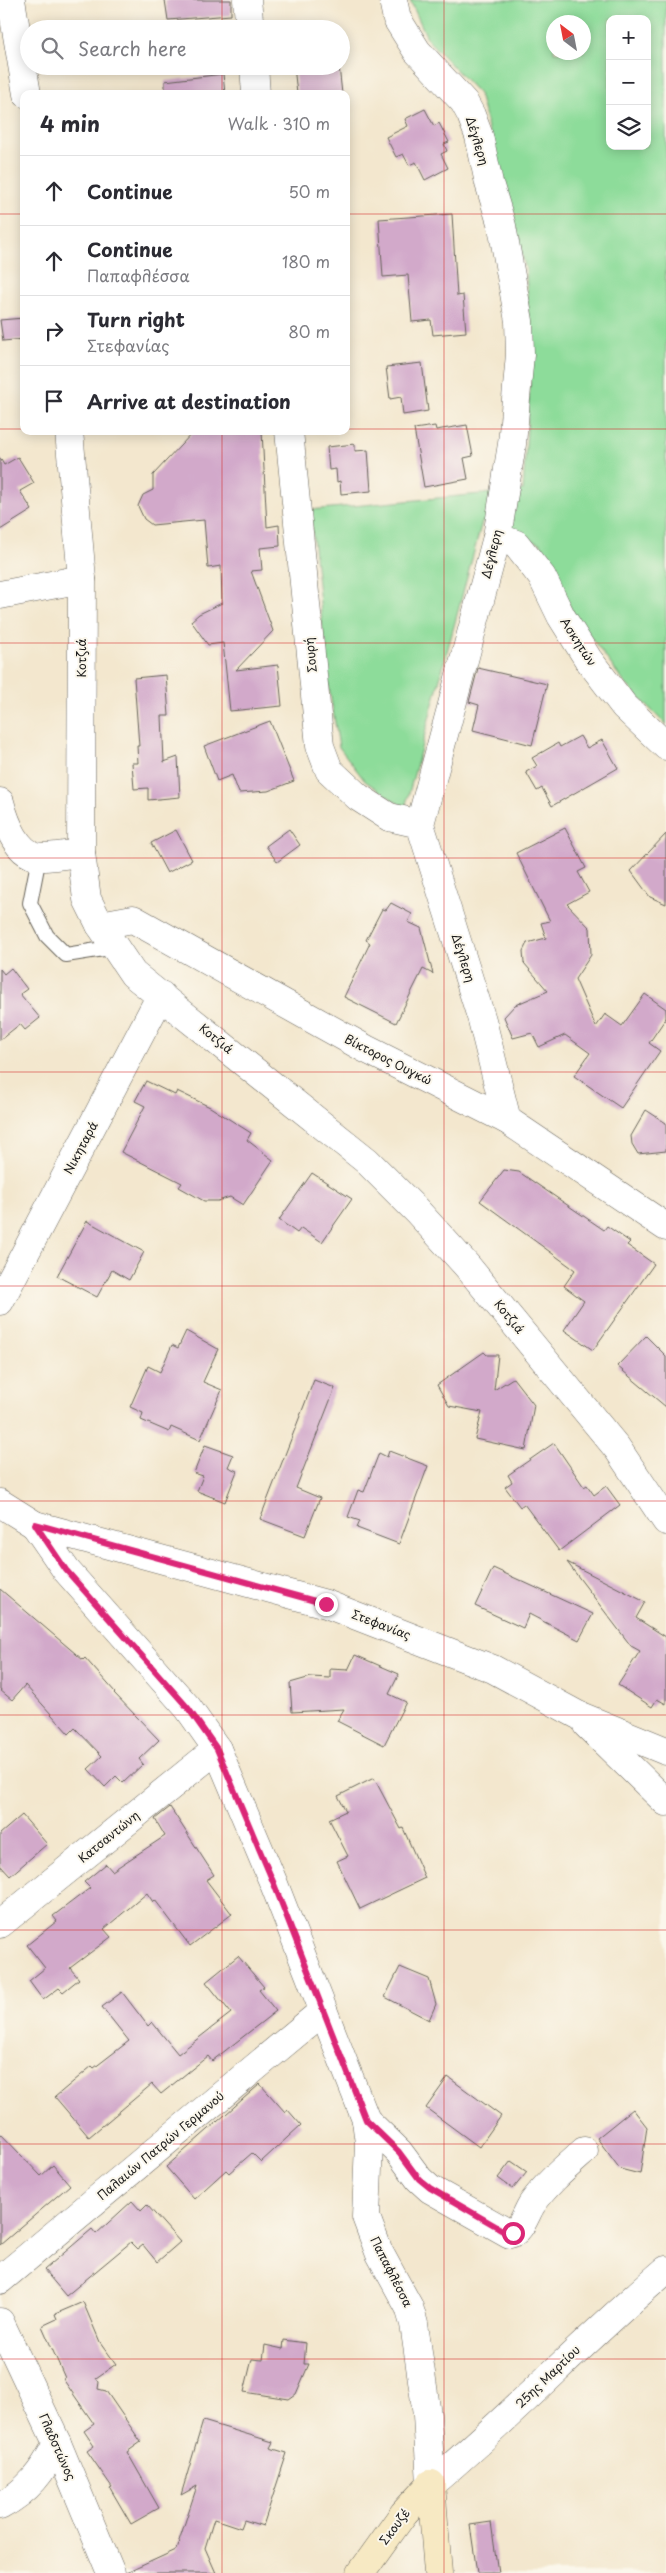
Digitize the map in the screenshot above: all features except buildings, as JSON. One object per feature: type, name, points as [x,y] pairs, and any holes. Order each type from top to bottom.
[{"type":"street","points":[[11,0],[20,53]]},
{"type":"street","points":[[247,0],[249,20]]},
{"type":"street","name":"Δέγλερη","points":[[393,0],[397,18],[417,51],[464,102],[471,115],[479,136],[506,244],[517,306],[520,354],[512,444],[497,537],[420,824],[482,1020],[507,1120]]},
{"type":"street","points":[[24,75],[26,90]]},
{"type":"street","points":[[255,75],[256,90]]},
{"type":"street","name":"Κοτζιά","points":[[69,435],[82,579],[81,853],[87,899],[100,925],[133,974],[367,1161],[417,1211],[467,1266],[617,1448],[666,1521]]},
{"type":"street","name":"Σουρή","points":[[290,435],[320,746],[330,770],[358,797],[388,817],[420,824]]},
{"type":"street","name":"Ασκητών","points":[[497,537],[516,544],[542,577],[561,616],[588,659],[624,706],[666,746]]},
{"type":"street","points":[[0,595],[82,579]]},
{"type":"street","points":[[0,802],[10,830],[24,849],[39,857],[81,853]]},
{"type":"street","name":"Βίκτορος Ουγκώ","points":[[100,925],[133,919],[366,1049],[507,1120],[666,1227]]},
{"type":"street","name":"Νικηταρά","points":[[0,1301],[161,995]]},
{"type":"street","name":"Στεφανίας","points":[[0,1503],[35,1524],[326,1604],[493,1669],[578,1715],[666,1752]]},
{"type":"street","name":"Παπαφλέσσα","points":[[35,1524],[66,1570],[188,1708],[217,1749],[243,1806],[366,2120],[369,2143],[366,2217],[378,2252],[409,2307],[414,2324],[427,2415],[438,2573]]},
{"type":"street","points":[[578,1715],[666,1802]]},
{"type":"street","name":"Κατσαντώνη","points":[[5,1912],[217,1749]]},
{"type":"street","name":"Παλαιών Πατρών Γερμανού","points":[[0,2280],[323,2011]]},
{"type":"street","points":[[366,2120],[399,2152],[423,2183],[510,2234],[518,2231],[536,2199],[584,2151]]},
{"type":"street","name":"25ης Μαρτίου","points":[[431,2484],[469,2453],[583,2343],[666,2270]]},
{"type":"street","name":"Γλαδστώνος","points":[[0,2322],[57,2444],[111,2573]]},
{"type":"street","points":[[0,2506],[20,2495],[35,2480],[57,2444]]},
{"type":"street","name":"Σκουζέ","points":[[361,2573],[404,2513],[431,2484]]},
{"type":"lane","points":[[39,857],[30,903],[47,936],[66,955],[116,947]]},
{"type":"green space","points":[[410,0],[666,0],[666,725],[624,682],[573,613],[541,544],[482,522],[405,808],[365,781],[339,747],[329,687],[310,510],[523,490],[531,368],[526,270],[479,94],[428,40]]},
{"type":"route","points":[[326,1604],[35,1524],[66,1570],[188,1708],[217,1749],[243,1806],[366,2120],[399,2152],[423,2183],[506,2232],[513,2233]]}]
